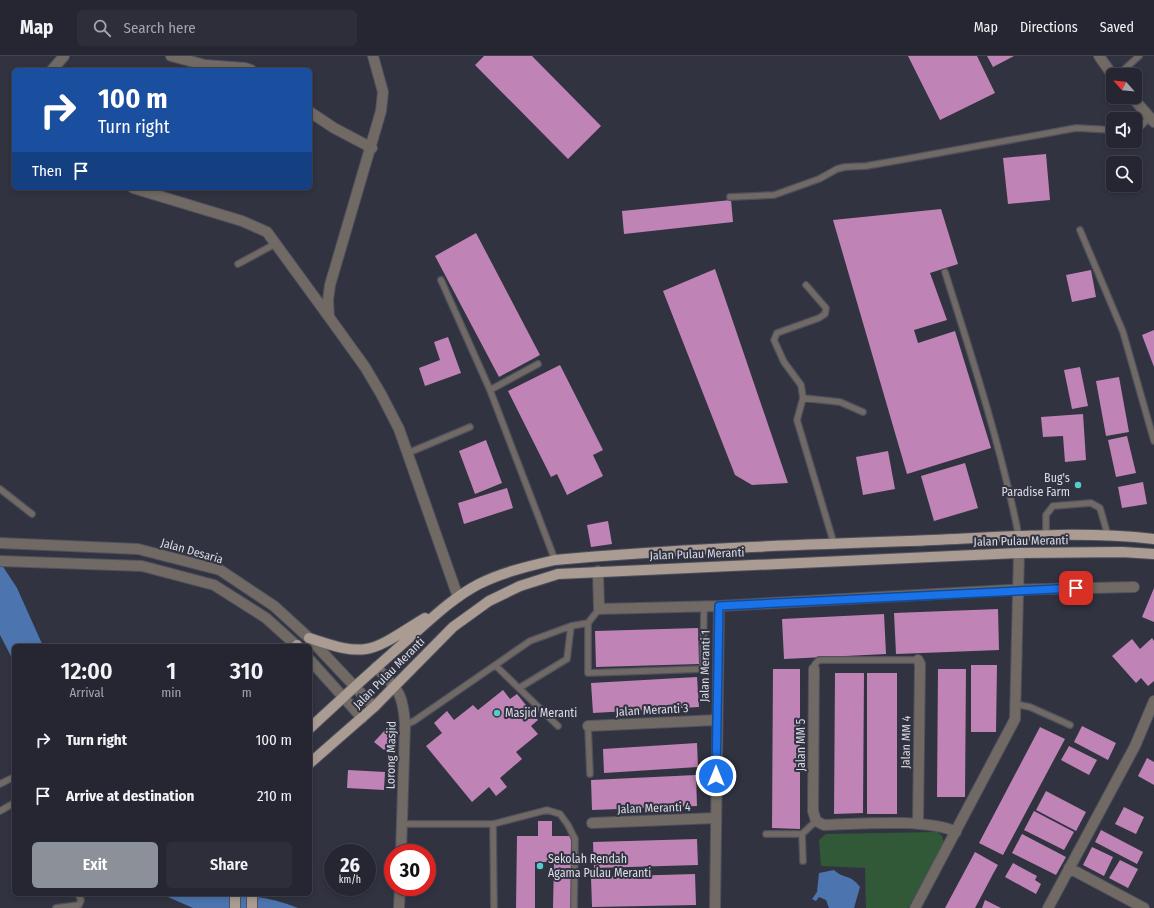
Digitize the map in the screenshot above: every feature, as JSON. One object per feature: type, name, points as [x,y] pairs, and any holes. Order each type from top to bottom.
[{"type":"main road","name":"Jalan Pulau Meranti","points":[[312,726],[376,667],[444,607],[458,597],[480,584],[518,569],[554,560],[834,544],[1046,536],[1108,536],[1154,539]]},
{"type":"main road","name":"Jalan Pulau Meranti","points":[[312,762],[395,687],[453,627],[489,601],[520,586],[558,574],[1019,553],[1122,552],[1154,554]]},
{"type":"main road","points":[[309,638],[341,647],[366,649],[380,644],[444,607]]},
{"type":"main road","points":[[235,896],[235,908]]},
{"type":"main road","points":[[252,896],[252,908]]},
{"type":"street","points":[[54,68],[64,56]]},
{"type":"street","points":[[171,56],[205,65],[245,68]]},
{"type":"street","points":[[329,317],[328,300],[330,285],[356,193],[372,148],[380,116],[383,92],[373,56]]},
{"type":"street","points":[[1098,56],[1107,68]]},
{"type":"street","points":[[1138,104],[1152,120]]},
{"type":"street","points":[[312,113],[334,128],[372,148]]},
{"type":"street","points":[[140,190],[242,221],[267,232],[329,317],[381,394],[408,453],[426,510],[458,597]]},
{"type":"street","name":"Jalan Desaria","points":[[0,543],[138,549],[220,570],[274,606],[309,638],[356,686],[374,707]]},
{"type":"street","points":[[915,908],[1012,728],[1015,719],[1019,553]]},
{"type":"street","points":[[0,561],[142,566],[214,585],[266,618],[295,644]]},
{"type":"street","points":[[598,571],[600,609],[719,606],[1017,590],[1134,586]]},
{"type":"street","name":"Jalan Meranti 1","points":[[715,908],[719,606]]},
{"type":"street","name":"Jalan MM 4","points":[[918,660],[920,664],[918,824]]},
{"type":"street","points":[[312,662],[362,718]]},
{"type":"street","name":"Lorong Masjid","points":[[376,667],[395,687],[401,696],[405,725],[401,844]]},
{"type":"street","name":"Jalan MM 5","points":[[814,669],[813,811],[816,821]]},
{"type":"street","points":[[1048,908],[1135,746],[1154,701]]},
{"type":"street","name":"Jalan Meranti 3","points":[[588,726],[717,720]]},
{"type":"street","name":"Jalan Meranti 4","points":[[592,823],[716,818]]},
{"type":"street","points":[[816,821],[824,825],[918,824],[940,826],[956,832]]},
{"type":"street","points":[[1070,868],[1144,908]]},
{"type":"street","points":[[399,908],[400,896]]},
{"type":"lane","points":[[1126,68],[1139,56]]},
{"type":"lane","points":[[1142,126],[1152,120]]},
{"type":"lane","points":[[730,197],[774,195],[819,179],[837,169],[845,167],[898,161],[1076,128],[1106,130]]},
{"type":"lane","points":[[1080,230],[1123,332],[1154,441]]},
{"type":"lane","points":[[238,264],[275,244]]},
{"type":"lane","points":[[945,272],[985,400],[1009,488],[1019,537]]},
{"type":"lane","points":[[441,280],[490,390],[554,560]]},
{"type":"lane","points":[[806,285],[826,308],[825,314],[819,318],[777,333],[774,340],[784,362],[801,385],[803,398],[796,420],[834,544]]},
{"type":"lane","points":[[490,390],[538,364]]},
{"type":"lane","points":[[803,398],[840,402],[863,412]]},
{"type":"lane","points":[[408,453],[470,427]]},
{"type":"lane","points":[[0,489],[32,514]]},
{"type":"lane","points":[[1046,536],[1046,515],[1053,506],[1092,503],[1100,508],[1108,536]]},
{"type":"lane","points":[[588,623],[588,672],[703,669],[704,606]]},
{"type":"lane","points":[[405,725],[414,721],[496,666],[530,641],[571,626],[588,623],[600,609]]},
{"type":"lane","points":[[519,688],[567,659],[571,626]]},
{"type":"lane","points":[[814,669],[815,664],[819,660],[918,660]]},
{"type":"lane","points":[[496,666],[558,726]]},
{"type":"lane","points":[[1015,704],[1030,707],[1070,725]]},
{"type":"lane","points":[[588,726],[590,774]]},
{"type":"lane","points":[[0,784],[12,778]]},
{"type":"lane","points":[[0,811],[12,804]]},
{"type":"lane","points":[[402,824],[493,824],[547,810],[560,814],[568,825],[575,839],[574,908]]},
{"type":"lane","points":[[766,834],[802,834],[816,821]]},
{"type":"lane","points":[[493,824],[494,908]]},
{"type":"lane","points":[[802,834],[803,861]]},
{"type":"lane","points":[[56,908],[79,905],[81,900],[79,896]]},
{"type":"green space","points":[[937,832],[942,836],[944,843],[908,908],[866,908],[865,868],[821,866],[819,840],[826,834]]},
{"type":"water","points":[[0,562],[17,588],[42,644],[12,644],[12,658],[0,635]]},
{"type":"water","points":[[834,870],[841,875],[850,878],[860,887],[854,908],[829,908],[826,900],[819,897],[816,901],[812,899],[817,892],[819,873]]},
{"type":"water","points":[[166,896],[248,896],[282,902],[298,908],[193,908]]},
{"type":"building","points":[[484,56],[532,56],[601,126],[568,159],[475,65]]},
{"type":"building","points":[[908,56],[977,56],[995,93],[940,120]]},
{"type":"building","points":[[987,56],[1014,56],[993,67]]},
{"type":"building","points":[[1046,154],[1050,200],[1008,204],[1003,158]]},
{"type":"building","points":[[731,200],[733,222],[624,234],[622,211]]},
{"type":"building","points":[[941,209],[958,264],[930,273],[947,320],[914,330],[918,343],[955,331],[991,448],[907,474],[833,220]]},
{"type":"building","points":[[476,233],[540,355],[499,377],[435,256]]},
{"type":"building","points":[[715,269],[788,483],[752,485],[735,475],[663,291]]},
{"type":"building","points":[[1091,270],[1096,297],[1072,302],[1066,275]]},
{"type":"building","points":[[1154,330],[1154,367],[1142,335]]},
{"type":"building","points":[[448,337],[461,373],[425,386],[419,368],[440,360],[434,342]]},
{"type":"building","points":[[560,365],[603,450],[593,455],[603,476],[567,495],[557,474],[551,477],[508,391]]},
{"type":"building","points":[[1080,367],[1088,406],[1072,409],[1064,370]]},
{"type":"building","points":[[1119,377],[1129,432],[1106,436],[1096,381]]},
{"type":"building","points":[[1083,414],[1086,460],[1065,462],[1063,436],[1043,437],[1041,417]]},
{"type":"building","points":[[1127,436],[1136,473],[1116,477],[1108,440]]},
{"type":"building","points":[[486,440],[502,483],[475,494],[459,451]]},
{"type":"building","points":[[888,451],[895,489],[863,495],[856,457]]},
{"type":"building","points":[[965,463],[978,508],[934,521],[921,476]]},
{"type":"building","points":[[1143,482],[1147,504],[1122,508],[1118,487]]},
{"type":"building","points":[[507,488],[513,508],[464,524],[458,503]]},
{"type":"building","points":[[608,521],[612,544],[591,547],[587,525]]},
{"type":"building","points":[[1154,588],[1154,622],[1142,617]]},
{"type":"building","points":[[998,609],[999,650],[896,654],[894,613]]},
{"type":"building","points":[[884,614],[886,654],[784,659],[782,619]]},
{"type":"building","points":[[698,628],[699,664],[596,667],[595,631]]},
{"type":"building","points":[[1152,638],[1154,641],[1154,681],[1148,686],[1141,678],[1136,683],[1112,656],[1132,639],[1140,649]]},
{"type":"building","points":[[971,665],[997,665],[996,732],[971,732]]},
{"type":"building","points":[[773,669],[800,669],[800,829],[772,828]]},
{"type":"building","points":[[938,669],[966,669],[965,797],[937,797]]},
{"type":"building","points":[[835,673],[864,673],[863,813],[834,814]]},
{"type":"building","points":[[867,673],[897,673],[897,814],[867,814]]},
{"type":"building","points":[[697,677],[699,707],[593,713],[591,683]]},
{"type":"building","points":[[503,690],[510,699],[517,694],[538,720],[531,726],[538,734],[516,752],[522,759],[500,778],[507,787],[496,796],[489,787],[472,802],[426,746],[442,733],[434,723],[447,711],[454,720],[473,705],[478,710]]},
{"type":"building","points":[[1082,726],[1116,743],[1108,760],[1074,742]]},
{"type":"building","points":[[1040,727],[1065,739],[1003,855],[979,843]]},
{"type":"building","points":[[386,729],[396,738],[384,750],[374,742]]},
{"type":"building","points":[[697,743],[698,767],[604,773],[603,749]]},
{"type":"building","points":[[1069,746],[1097,760],[1089,775],[1061,760]]},
{"type":"building","points":[[1147,758],[1154,762],[1154,785],[1138,776]]},
{"type":"building","points":[[348,770],[385,772],[384,790],[347,788]]},
{"type":"building","points":[[696,775],[697,806],[592,810],[591,780]]},
{"type":"building","points":[[1046,791],[1086,812],[1076,831],[1036,810]]},
{"type":"building","points":[[1124,807],[1144,817],[1136,834],[1115,824]]},
{"type":"building","points":[[1034,811],[1074,832],[1064,850],[1024,830]]},
{"type":"building","points":[[538,821],[552,821],[552,836],[573,836],[572,908],[553,908],[554,862],[535,862],[535,908],[516,908],[517,836],[538,836]]},
{"type":"building","points":[[1101,830],[1143,852],[1137,864],[1095,842]]},
{"type":"building","points":[[1022,834],[1066,857],[1056,875],[1012,853]]},
{"type":"building","points":[[697,839],[698,865],[594,868],[593,842]]},
{"type":"building","points":[[1092,847],[1113,857],[1104,876],[1083,865]]},
{"type":"building","points":[[975,852],[998,865],[975,908],[945,908]]},
{"type":"building","points":[[1120,860],[1138,869],[1128,888],[1109,878]]},
{"type":"building","points":[[1013,863],[1037,876],[1035,880],[1041,884],[1036,894],[1005,877]]},
{"type":"building","points":[[695,874],[696,905],[592,907],[591,877]]},
{"type":"building","points":[[985,900],[1001,908],[982,908]]},
{"type":"place","name":"Bug's Paradise Farm","points":[[1078,485]]},
{"type":"place","name":"Masjid Meranti","points":[[497,713]]},
{"type":"place","name":"Sekolah Rendah Agama Pulau Meranti","points":[[540,866]]},
{"type":"route","points":[[716,776],[719,606],[1009,590],[1076,588]]}]
